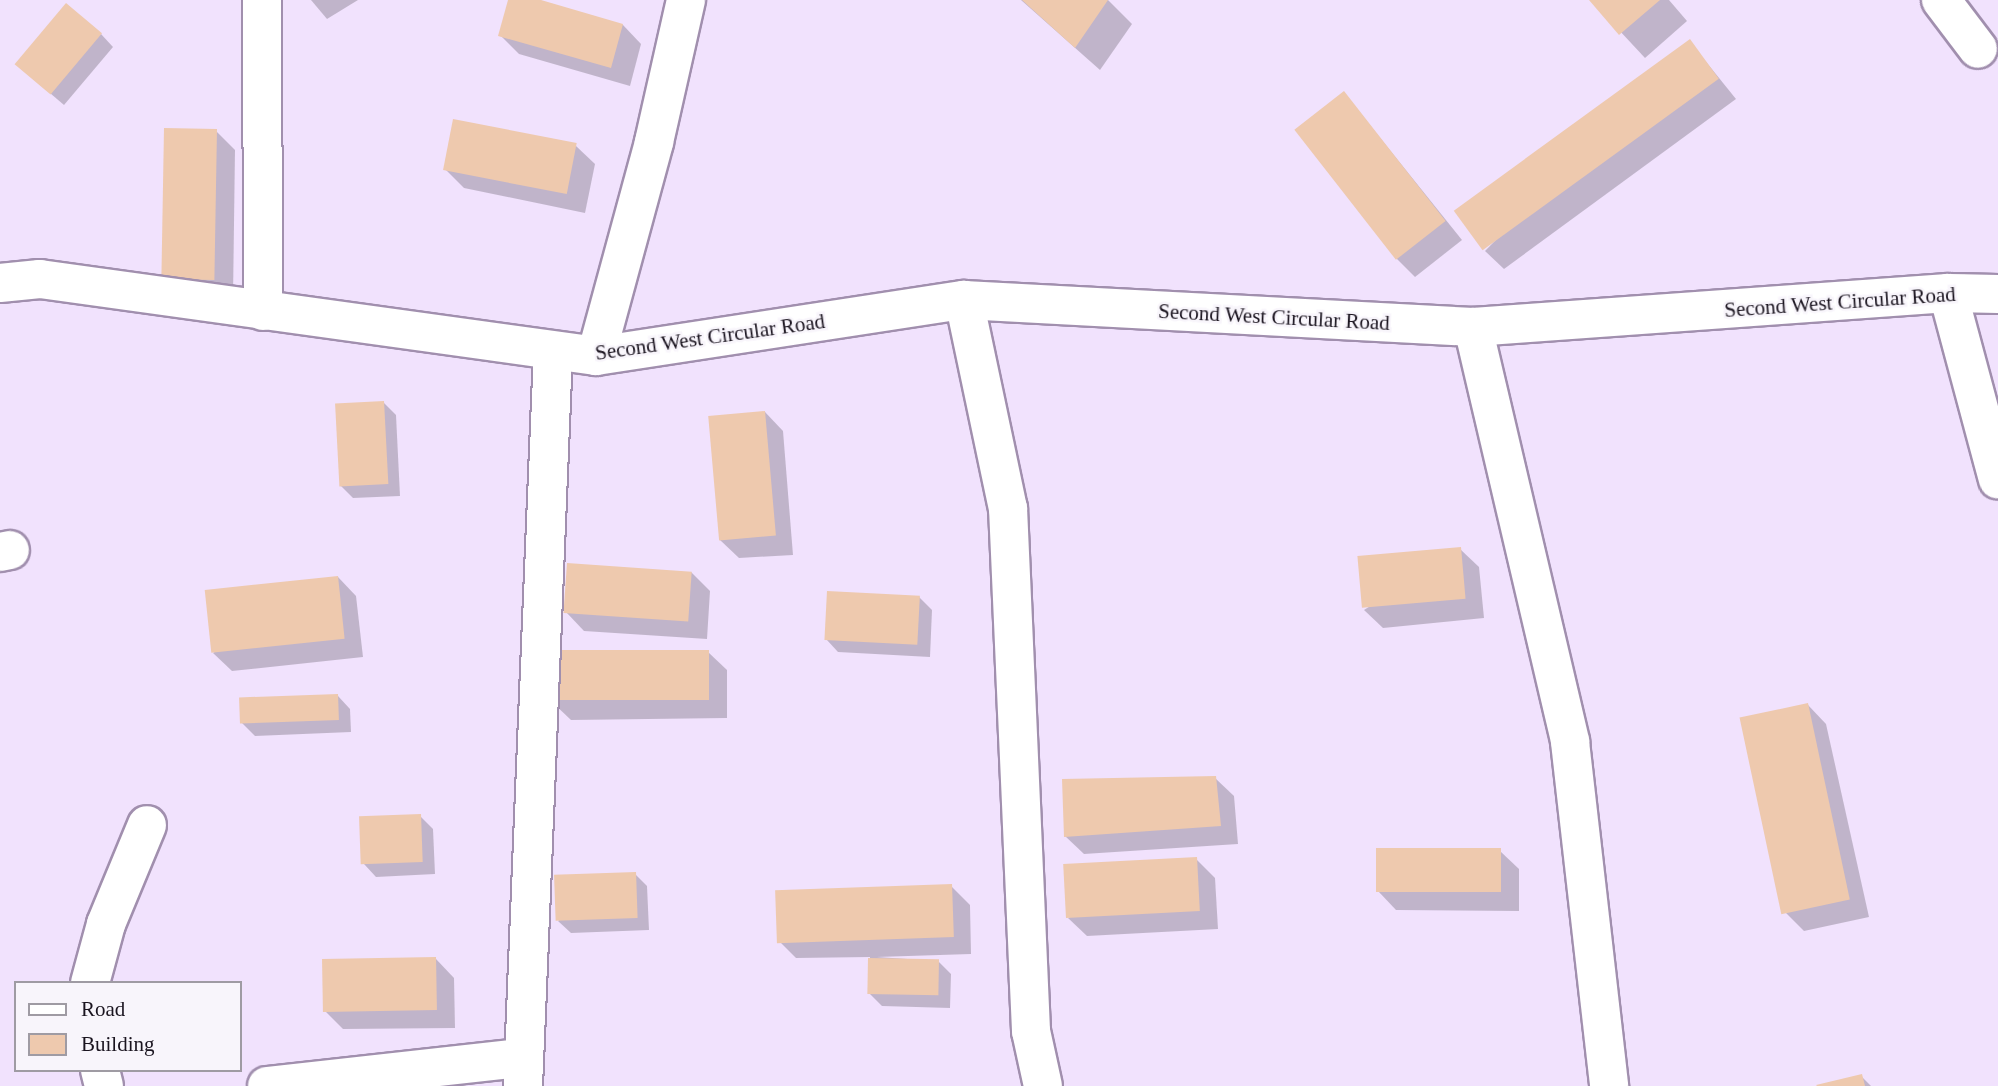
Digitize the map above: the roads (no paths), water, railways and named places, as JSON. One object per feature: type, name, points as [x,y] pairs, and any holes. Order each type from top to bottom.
[{"type":"street","points":[[262,0],[263,311]]},
{"type":"street","points":[[596,356],[654,142],[686,0]]},
{"type":"street","points":[[1941,0],[1978,49]]},
{"type":"street","name":"Second West Circular Road","points":[[0,282],[40,279],[596,356],[964,300],[1473,327],[1948,293],[1998,293]]},
{"type":"street","points":[[1948,293],[1998,479]]},
{"type":"street","points":[[964,300],[1008,508],[1031,1031],[1043,1086]]},
{"type":"street","points":[[1473,327],[1570,742],[1609,1086]]},
{"type":"street","points":[[267,1086],[522,1072],[553,352]]},
{"type":"street","points":[[91,981],[106,924],[147,825]]}]
